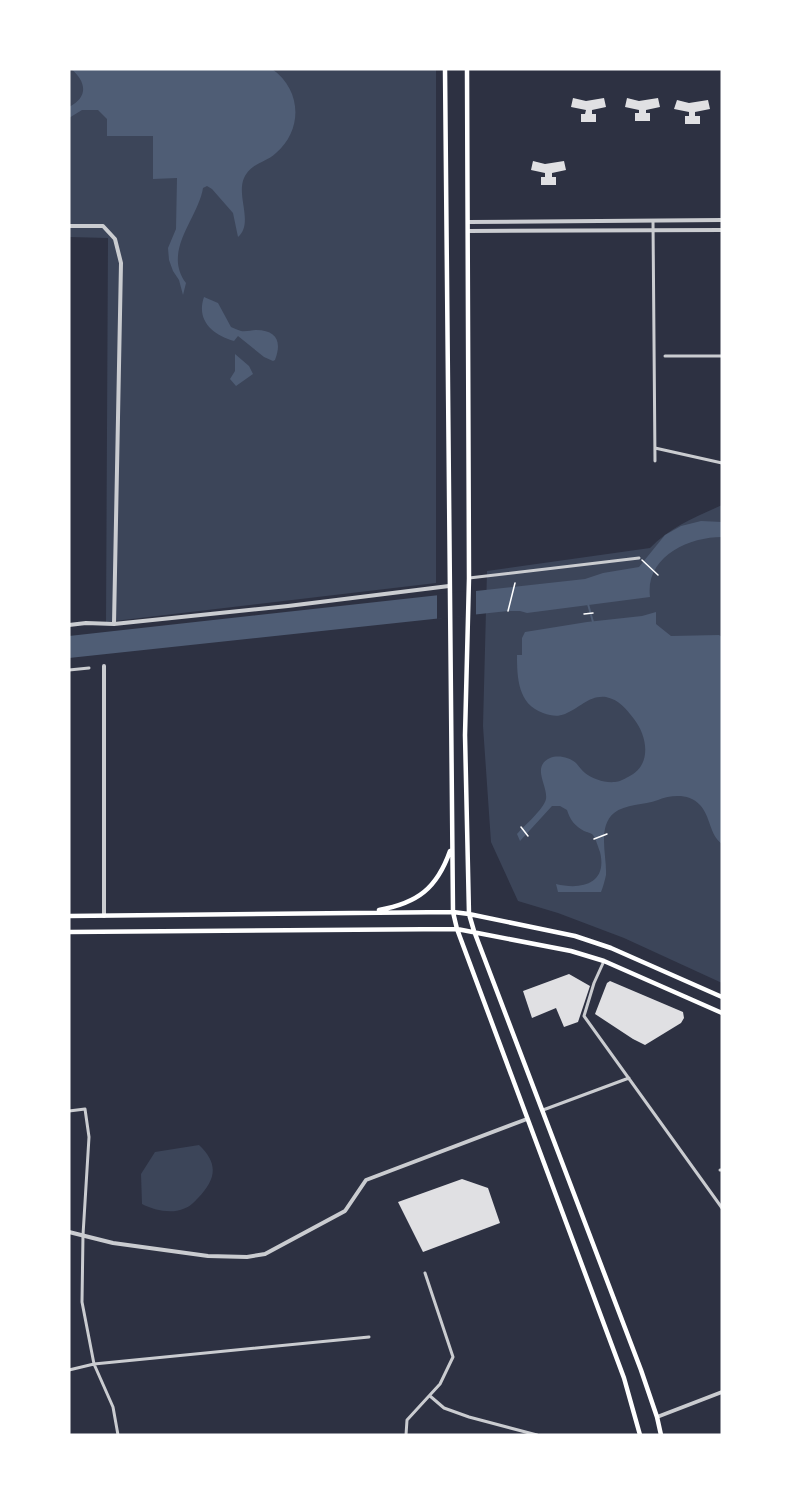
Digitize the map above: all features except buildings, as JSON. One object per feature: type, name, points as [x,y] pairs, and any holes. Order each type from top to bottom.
[{"type":"main road","points":[[446,69],[453,912],[527,1119],[624,1378],[640,1435]]},
{"type":"main road","points":[[467,69],[469,591],[465,735],[469,914],[657,1417],[661,1435]]},
{"type":"main road","points":[[364,913],[393,908],[416,899],[433,885],[444,867],[452,845]]},
{"type":"main road","points":[[69,916],[453,912],[584,939],[611,948],[722,997]]},
{"type":"main road","points":[[69,932],[457,928],[571,951],[604,961],[722,1013]]},
{"type":"street","points":[[469,222],[722,220]]},
{"type":"street","points":[[653,221],[655,461]]},
{"type":"street","points":[[69,226],[103,226],[114,239],[121,263],[114,624]]},
{"type":"street","points":[[469,231],[722,230]]},
{"type":"street","points":[[665,357],[722,357]]},
{"type":"street","points":[[655,448],[722,464]]},
{"type":"street","points":[[469,578],[640,559]]},
{"type":"street","points":[[69,625],[114,624],[288,606],[449,585]]},
{"type":"street","points":[[104,666],[104,916]]},
{"type":"street","points":[[69,670],[89,668]]},
{"type":"street","points":[[604,961],[584,1016],[722,1208]]},
{"type":"street","points":[[543,1111],[629,1078]]},
{"type":"street","points":[[69,1111],[85,1109],[89,1137],[83,1235],[82,1302],[94,1364],[112,1407],[118,1435]]},
{"type":"street","points":[[69,1232],[113,1243],[208,1256],[247,1257],[264,1254],[345,1211],[366,1180],[527,1119]]},
{"type":"street","points":[[406,1435],[407,1420],[440,1384],[453,1357],[426,1273]]},
{"type":"street","points":[[69,1370],[94,1364],[369,1337]]},
{"type":"street","points":[[657,1417],[722,1392]]},
{"type":"street","points":[[430,1396],[444,1408],[537,1435]]},
{"type":"path","points":[[640,559],[658,575]]},
{"type":"path","points":[[508,611],[515,583]]},
{"type":"path","points":[[584,614],[593,613]]},
{"type":"path","points":[[520,827],[528,836]]},
{"type":"path","points":[[594,839],[607,834]]},
{"type":"shaded area","points":[[69,69],[436,69],[436,583],[106,622],[108,238],[69,237]]},
{"type":"shaded area","points":[[71,69],[272,69],[289,88],[294,99],[295,122],[285,144],[272,157],[254,166],[244,178],[242,193],[245,224],[238,237],[233,213],[212,189],[207,186],[203,188],[180,247],[178,259],[180,271],[186,283],[183,295],[179,280],[169,260],[168,248],[176,229],[177,178],[153,179],[153,136],[107,136],[107,119],[98,110],[82,110],[69,118],[69,107],[80,99],[83,89],[80,79]]},
{"type":"shaded area","points":[[204,297],[218,303],[231,327],[243,331],[269,332],[273,335],[278,343],[275,360],[264,357],[238,336],[234,341],[213,331],[202,313]]},
{"type":"shaded area","points":[[235,354],[249,366],[253,374],[236,386],[230,379],[235,371]]},
{"type":"shaded area","points":[[722,505],[722,983],[624,938],[558,913],[518,901],[491,842],[483,726],[487,571],[650,548],[675,528]]},
{"type":"shaded area","points":[[701,521],[722,522],[722,537],[696,541],[671,552],[654,571],[650,583],[650,597],[527,613],[508,611],[69,658],[69,636],[585,579],[603,573],[639,567],[665,535],[681,526]]},
{"type":"shaded area","points":[[656,612],[656,624],[671,636],[719,635],[722,637],[722,844],[715,835],[704,810],[691,798],[674,796],[629,806],[614,813],[606,826],[604,842],[606,875],[601,892],[558,892],[556,884],[583,885],[596,878],[600,872],[600,852],[593,835],[578,827],[571,820],[567,810],[560,806],[552,806],[520,841],[517,834],[538,812],[546,799],[541,771],[544,762],[550,758],[563,757],[576,763],[585,773],[595,779],[618,782],[636,772],[641,766],[644,759],[645,742],[634,719],[622,705],[611,698],[595,698],[559,716],[549,715],[535,709],[524,697],[519,681],[517,655],[522,655],[522,638],[525,632],[642,616]]},
{"type":"shaded area","points":[[199,1145],[210,1159],[213,1172],[209,1184],[198,1198],[188,1207],[173,1211],[157,1210],[142,1204],[141,1174],[155,1152]]},
{"type":"pier","points":[[476,590],[476,615],[437,619],[437,594]]},
{"type":"waterway","points":[[588,604],[593,622]]}]
